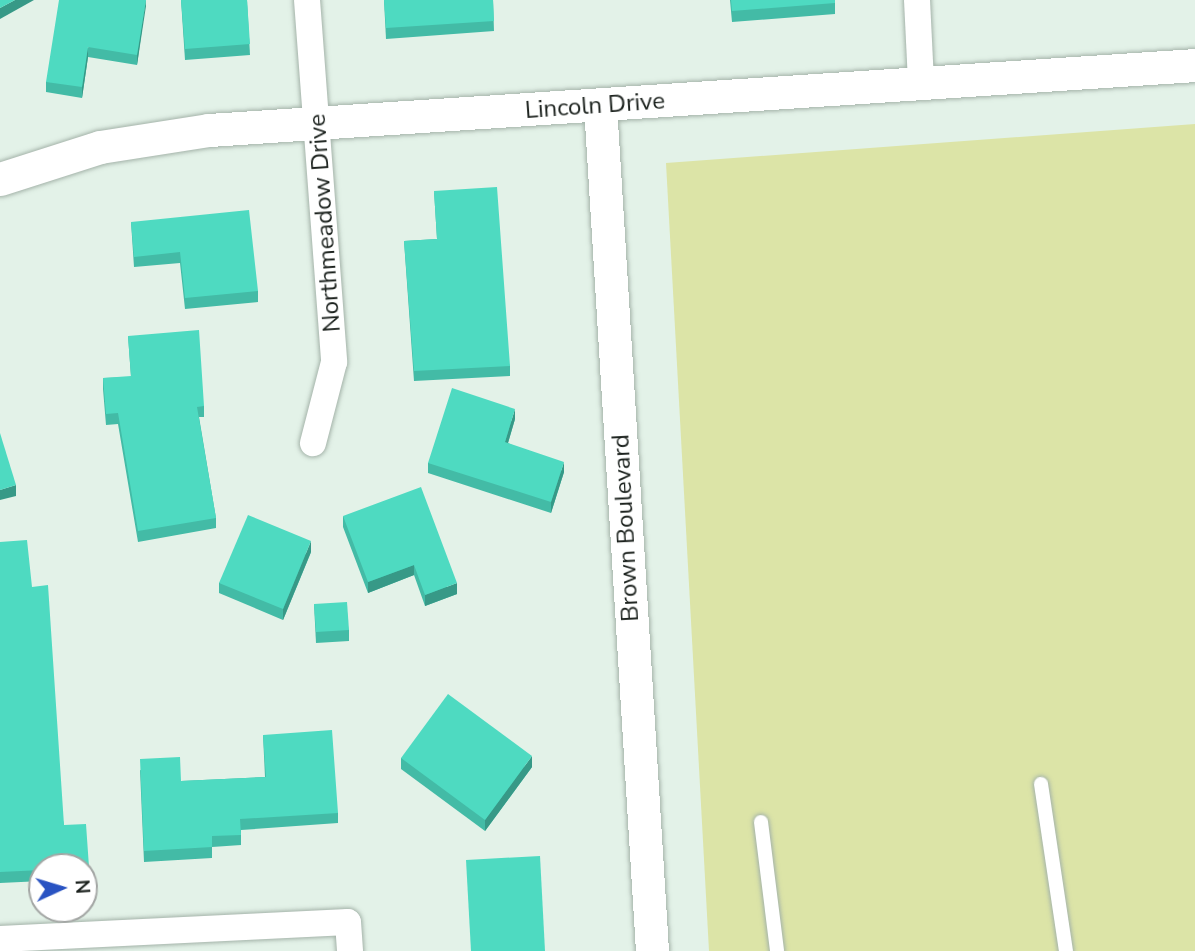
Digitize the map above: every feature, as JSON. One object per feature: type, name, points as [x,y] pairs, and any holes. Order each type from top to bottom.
[{"type":"street","name":"Northmeadow Drive","points":[[307,0],[320,124],[334,362],[313,443]]},
{"type":"street","points":[[917,0],[921,83]]},
{"type":"street","name":"Lincoln Drive","points":[[0,179],[100,147],[209,130],[1195,65]]},
{"type":"street","name":"Brown Boulevard","points":[[600,106],[652,951]]},
{"type":"street","points":[[0,939],[348,922],[350,951]]},
{"type":"lane","points":[[1041,784],[1066,951]]},
{"type":"lane","points":[[761,822],[777,951]]},
{"type":"green space","points":[[1195,124],[1195,951],[709,951],[666,163]]},
{"type":"building","points":[[0,0],[15,0],[0,8]]},
{"type":"building","points":[[59,0],[146,0],[137,55],[88,47],[82,87],[46,82]]},
{"type":"building","points":[[181,0],[247,0],[250,44],[185,49]]},
{"type":"building","points":[[384,0],[493,0],[494,21],[386,28]]},
{"type":"building","points":[[731,0],[835,0],[835,3],[732,11]]},
{"type":"building","points":[[497,187],[510,366],[414,371],[404,241],[437,239],[434,191]]},
{"type":"building","points":[[249,210],[258,291],[185,298],[180,252],[134,257],[131,222]]},
{"type":"building","points":[[199,330],[204,406],[197,407],[216,518],[138,531],[118,413],[106,414],[103,378],[131,376],[128,336]]},
{"type":"building","points":[[452,388],[515,409],[505,442],[564,462],[551,502],[428,463]]},
{"type":"building","points":[[0,433],[16,485],[0,490]]},
{"type":"building","points":[[421,487],[457,583],[425,595],[414,565],[368,582],[343,516]]},
{"type":"building","points":[[248,515],[311,541],[283,609],[219,583]]},
{"type":"building","points":[[27,540],[32,587],[48,585],[64,825],[86,824],[88,853],[28,853],[28,871],[0,872],[0,542]]},
{"type":"building","points":[[347,602],[349,630],[316,632],[314,604]]},
{"type":"building","points":[[448,694],[532,756],[485,820],[401,758]]},
{"type":"building","points":[[332,730],[338,813],[240,819],[241,835],[212,836],[212,847],[144,851],[140,759],[180,757],[181,781],[266,777],[263,735]]},
{"type":"building","points":[[540,856],[545,951],[471,951],[466,860]]}]
